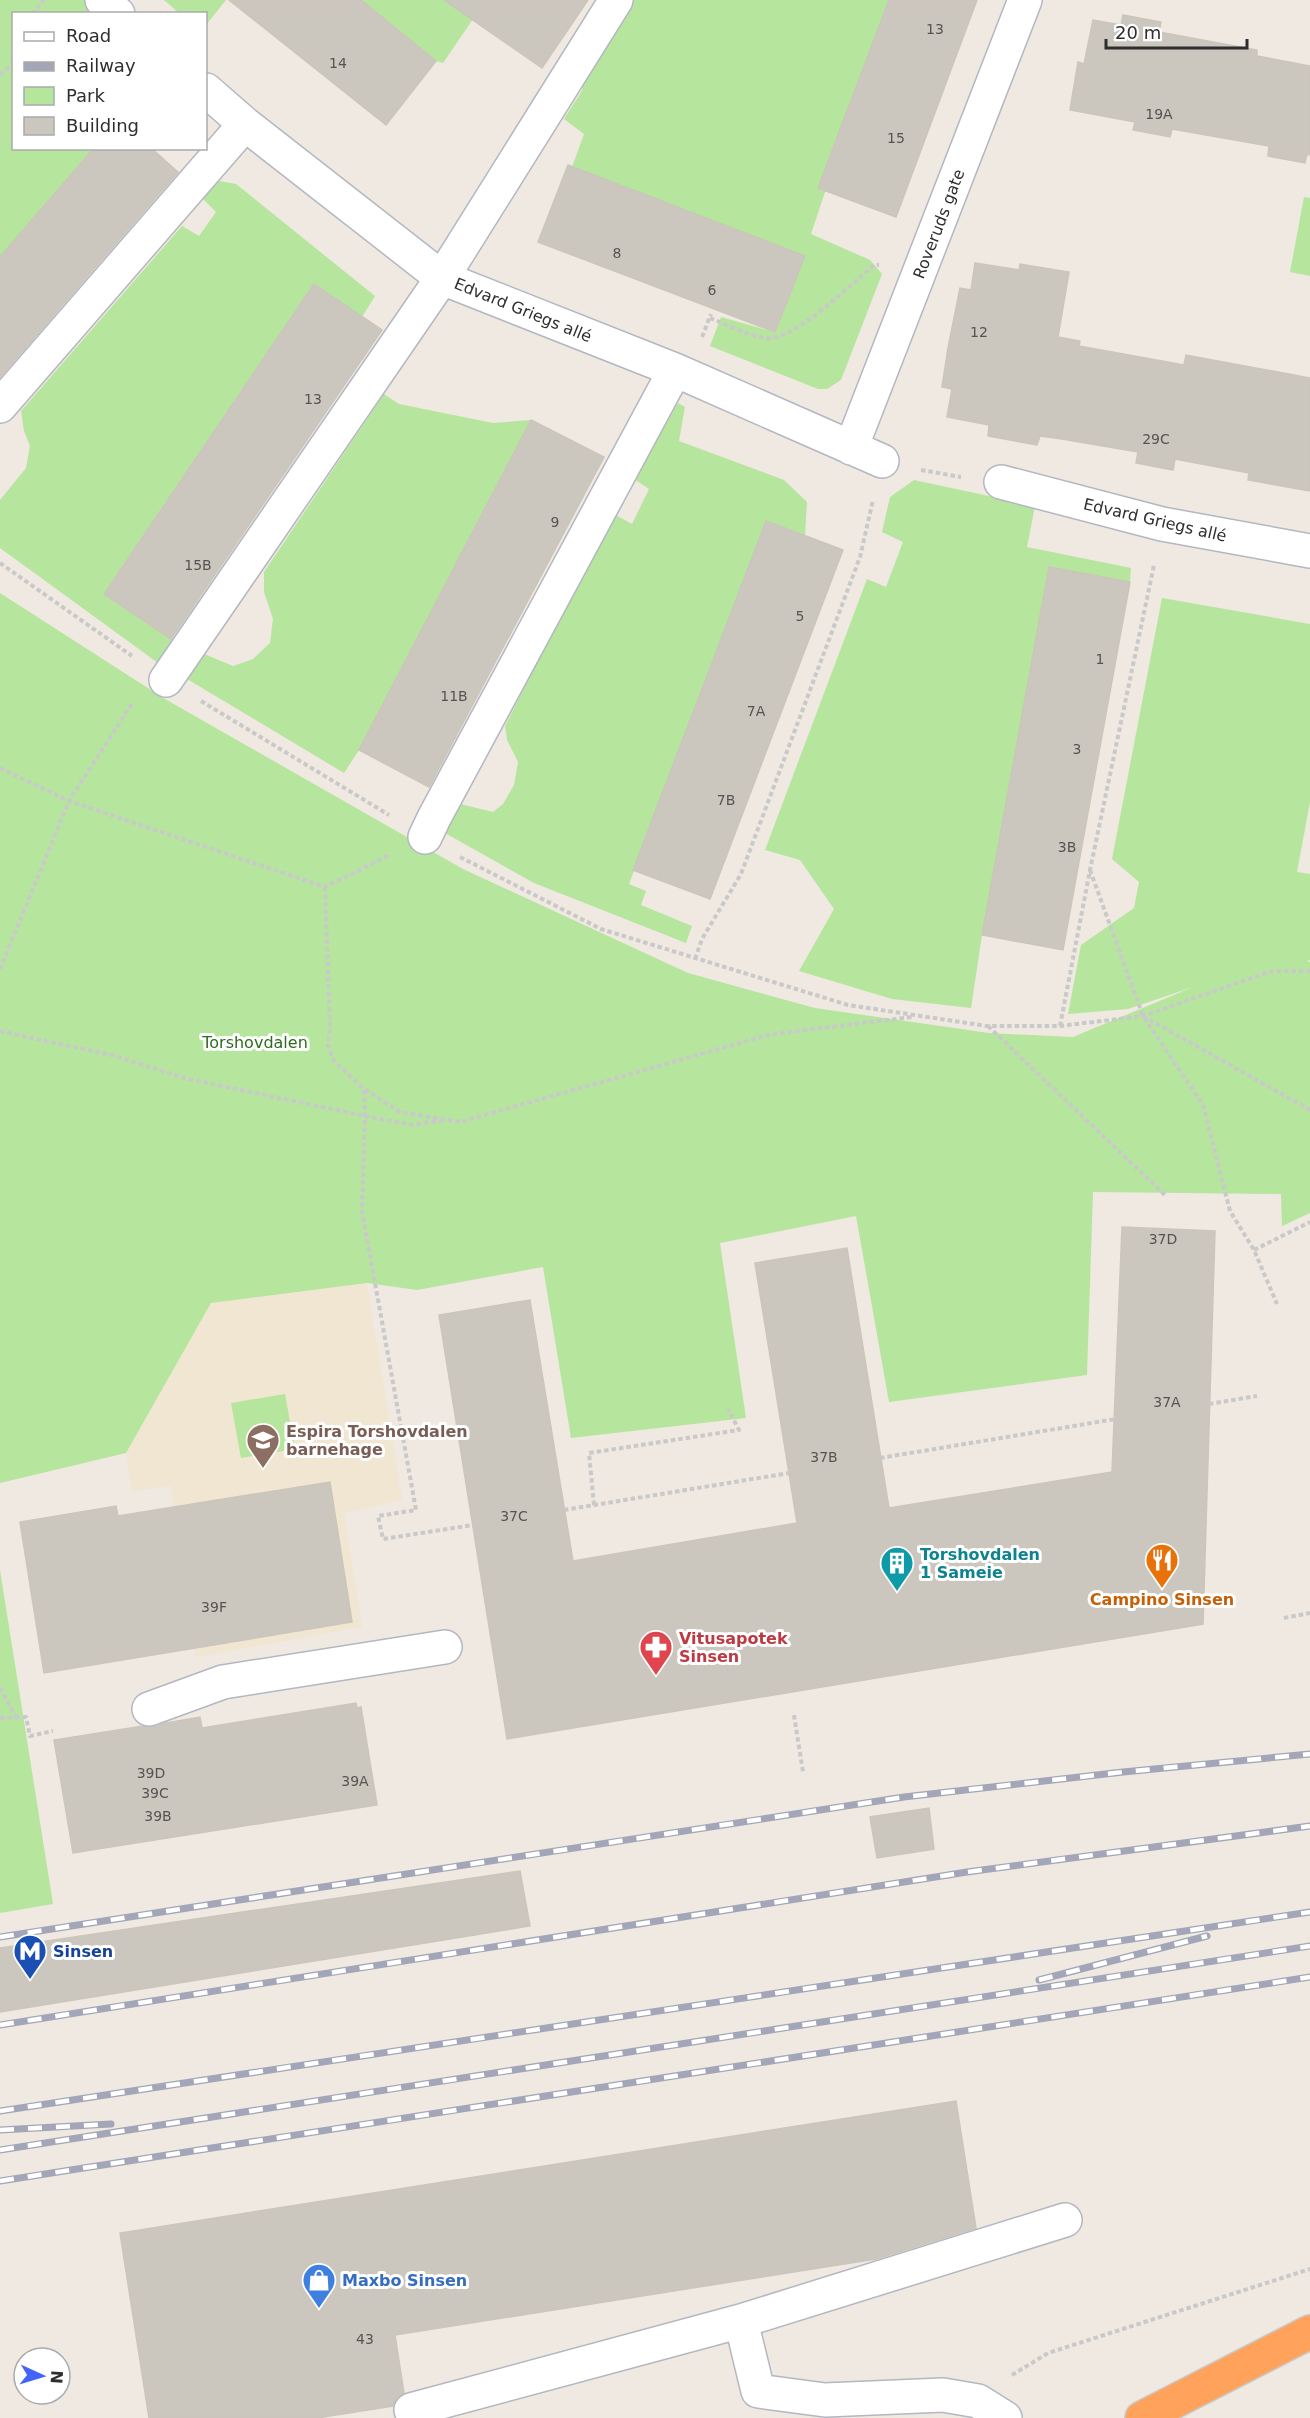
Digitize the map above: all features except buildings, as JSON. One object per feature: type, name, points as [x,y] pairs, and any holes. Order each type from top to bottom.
[{"type":"highway","points":[[1142,2418],[1310,2332]]},
{"type":"street","points":[[102,0],[116,12]]},
{"type":"street","points":[[159,675],[442,278],[616,0]]},
{"type":"street","name":"Roveruds gate","points":[[851,448],[1025,0]]},
{"type":"street","name":"Edvard Griegs allé","points":[[207,91],[245,124],[442,278],[675,370],[882,461]]},
{"type":"street","points":[[0,406],[245,124]]},
{"type":"street","points":[[425,837],[675,370]]},
{"type":"street","name":"Edvard Griegs allé","points":[[1001,482],[1162,524],[1310,551]]},
{"type":"street","points":[[149,1710],[224,1682],[445,1647]]},
{"type":"street","points":[[411,2410],[741,2321],[1065,2220]]},
{"type":"street","points":[[741,2321],[758,2391],[825,2400],[944,2395],[978,2401],[1005,2418]]},
{"type":"path","points":[[34,12],[44,0]]},
{"type":"path","points":[[0,75],[12,64]]},
{"type":"path","points":[[701,339],[711,316],[769,339],[783,337],[813,317],[874,265],[883,265]]},
{"type":"path","points":[[695,959],[702,939],[741,874],[860,557],[882,461]]},
{"type":"path","points":[[1060,1026],[1162,524]]},
{"type":"path","points":[[0,563],[159,675],[425,837],[504,881],[601,929],[695,959],[848,1005],[987,1026],[1060,1026],[1143,1016],[1272,970],[1310,971]]},
{"type":"path","points":[[0,969],[69,801],[159,675]]},
{"type":"path","points":[[0,768],[69,801],[325,887],[425,837]]},
{"type":"path","points":[[1090,870],[1143,1016],[1203,1105],[1230,1210],[1254,1250],[1277,1304]]},
{"type":"path","points":[[325,887],[330,1027],[328,1046],[334,1061],[364,1089],[400,1112],[460,1122],[772,1034],[919,1016]]},
{"type":"path","points":[[1143,1016],[1310,1110]]},
{"type":"path","points":[[987,1026],[1167,1197]]},
{"type":"path","points":[[0,1031],[115,1056],[184,1078],[365,1116],[412,1125],[450,1120]]},
{"type":"path","points":[[364,1089],[362,1211],[416,1510],[378,1516],[383,1539],[473,1525]]},
{"type":"path","points":[[1254,1250],[1310,1222]]},
{"type":"path","points":[[1209,1404],[1257,1395]]},
{"type":"path","points":[[594,1505],[589,1453],[739,1430],[728,1409]]},
{"type":"path","points":[[880,1458],[1116,1419]]},
{"type":"path","points":[[564,1510],[789,1473]]},
{"type":"path","points":[[1284,1618],[1310,1613]]},
{"type":"path","points":[[0,1688],[16,1717]]},
{"type":"path","points":[[794,1715],[803,1772]]},
{"type":"path","points":[[0,1718],[26,1718],[30,1736],[53,1731]]},
{"type":"path","points":[[1004,2379],[1048,2353],[1310,2269]]},
{"type":"shaded area","name":"Espira Torshovdalen barnehage","points":[[367,1283],[402,1500],[344,1513],[362,1627],[196,1657],[171,1486],[132,1491],[126,1453],[211,1303]]},
{"type":"green space","points":[[0,0],[110,0],[100,12],[12,12],[12,150],[93,150],[0,257]]},
{"type":"green space","points":[[164,0],[226,0],[207,24],[207,12],[178,12]]},
{"type":"green space","points":[[361,0],[486,0],[443,63],[436,61]]},
{"type":"green space","points":[[627,0],[889,0],[811,234],[870,260],[882,274],[841,380],[827,389],[818,389],[710,346],[721,317],[775,332],[805,256],[572,167],[584,134],[564,119],[583,89],[574,83]]},
{"type":"green space","points":[[219,181],[236,184],[375,296],[362,317],[314,284],[104,593],[172,639],[158,663],[0,548],[0,500],[26,468],[30,446],[24,431],[21,411],[182,226],[199,236],[216,212],[203,199]]},
{"type":"green space","points":[[1304,197],[1310,198],[1310,276],[1290,272]]},
{"type":"green space","points":[[384,394],[399,404],[493,423],[531,420],[359,750],[344,773],[177,673],[197,651],[233,666],[253,659],[270,643],[273,619],[264,592],[264,572]]},
{"type":"green space","points":[[678,403],[685,407],[679,441],[784,480],[807,502],[805,536],[766,521],[629,884],[646,891],[641,905],[692,926],[686,943],[534,883],[436,828],[456,803],[493,812],[503,804],[514,785],[518,762],[507,740],[505,726],[612,513],[632,524],[649,489],[634,479]]},
{"type":"green space","points":[[914,480],[1035,506],[1027,547],[1131,568],[1130,582],[1049,568],[982,935],[971,1008],[892,999],[799,971],[834,909],[800,860],[765,850],[867,579],[886,587],[903,542],[882,532],[890,497]]},
{"type":"green space","name":"Torshovdalen","points":[[0,593],[165,699],[463,869],[688,973],[815,1008],[989,1033],[1073,1037],[1193,987],[1128,1009],[1068,1014],[1081,945],[1134,908],[1139,882],[1112,859],[1162,598],[1310,624],[1310,802],[1297,872],[1310,874],[1310,960],[1307,961],[1310,962],[1310,1213],[1282,1226],[1281,1194],[1093,1192],[1087,1375],[889,1402],[856,1216],[720,1243],[746,1418],[571,1438],[543,1267],[417,1290],[367,1283],[211,1303],[126,1453],[0,1483]]},
{"type":"green space","points":[[285,1394],[295,1449],[241,1458],[231,1403]]},
{"type":"green space","points":[[0,1570],[53,1904],[0,1913]]},
{"type":"railway","points":[[0,1937],[904,1797],[1310,1754]]},
{"type":"railway","points":[[0,2025],[967,1872],[1310,1826]]},
{"type":"railway","points":[[0,2111],[1310,1912]]},
{"type":"railway","points":[[1039,1980],[1207,1936]]},
{"type":"railway","points":[[0,2150],[1310,1946]]},
{"type":"railway","points":[[0,2181],[1310,1977]]},
{"type":"railway","points":[[0,2130],[111,2124]]},
{"type":"place","name":"Espira Torshovdalen barnehage","points":[[263,1469]]},
{"type":"place","name":"Campino Sinsen","points":[[1162,1589]]},
{"type":"place","name":"Torshovdalen 1 Sameie","points":[[897,1592]]},
{"type":"place","name":"Vitusapotek Sinsen","points":[[656,1676]]},
{"type":"place","name":"Sinsen","points":[[30,1980]]},
{"type":"place","name":"Maxbo Sinsen","points":[[319,2309]]}]
